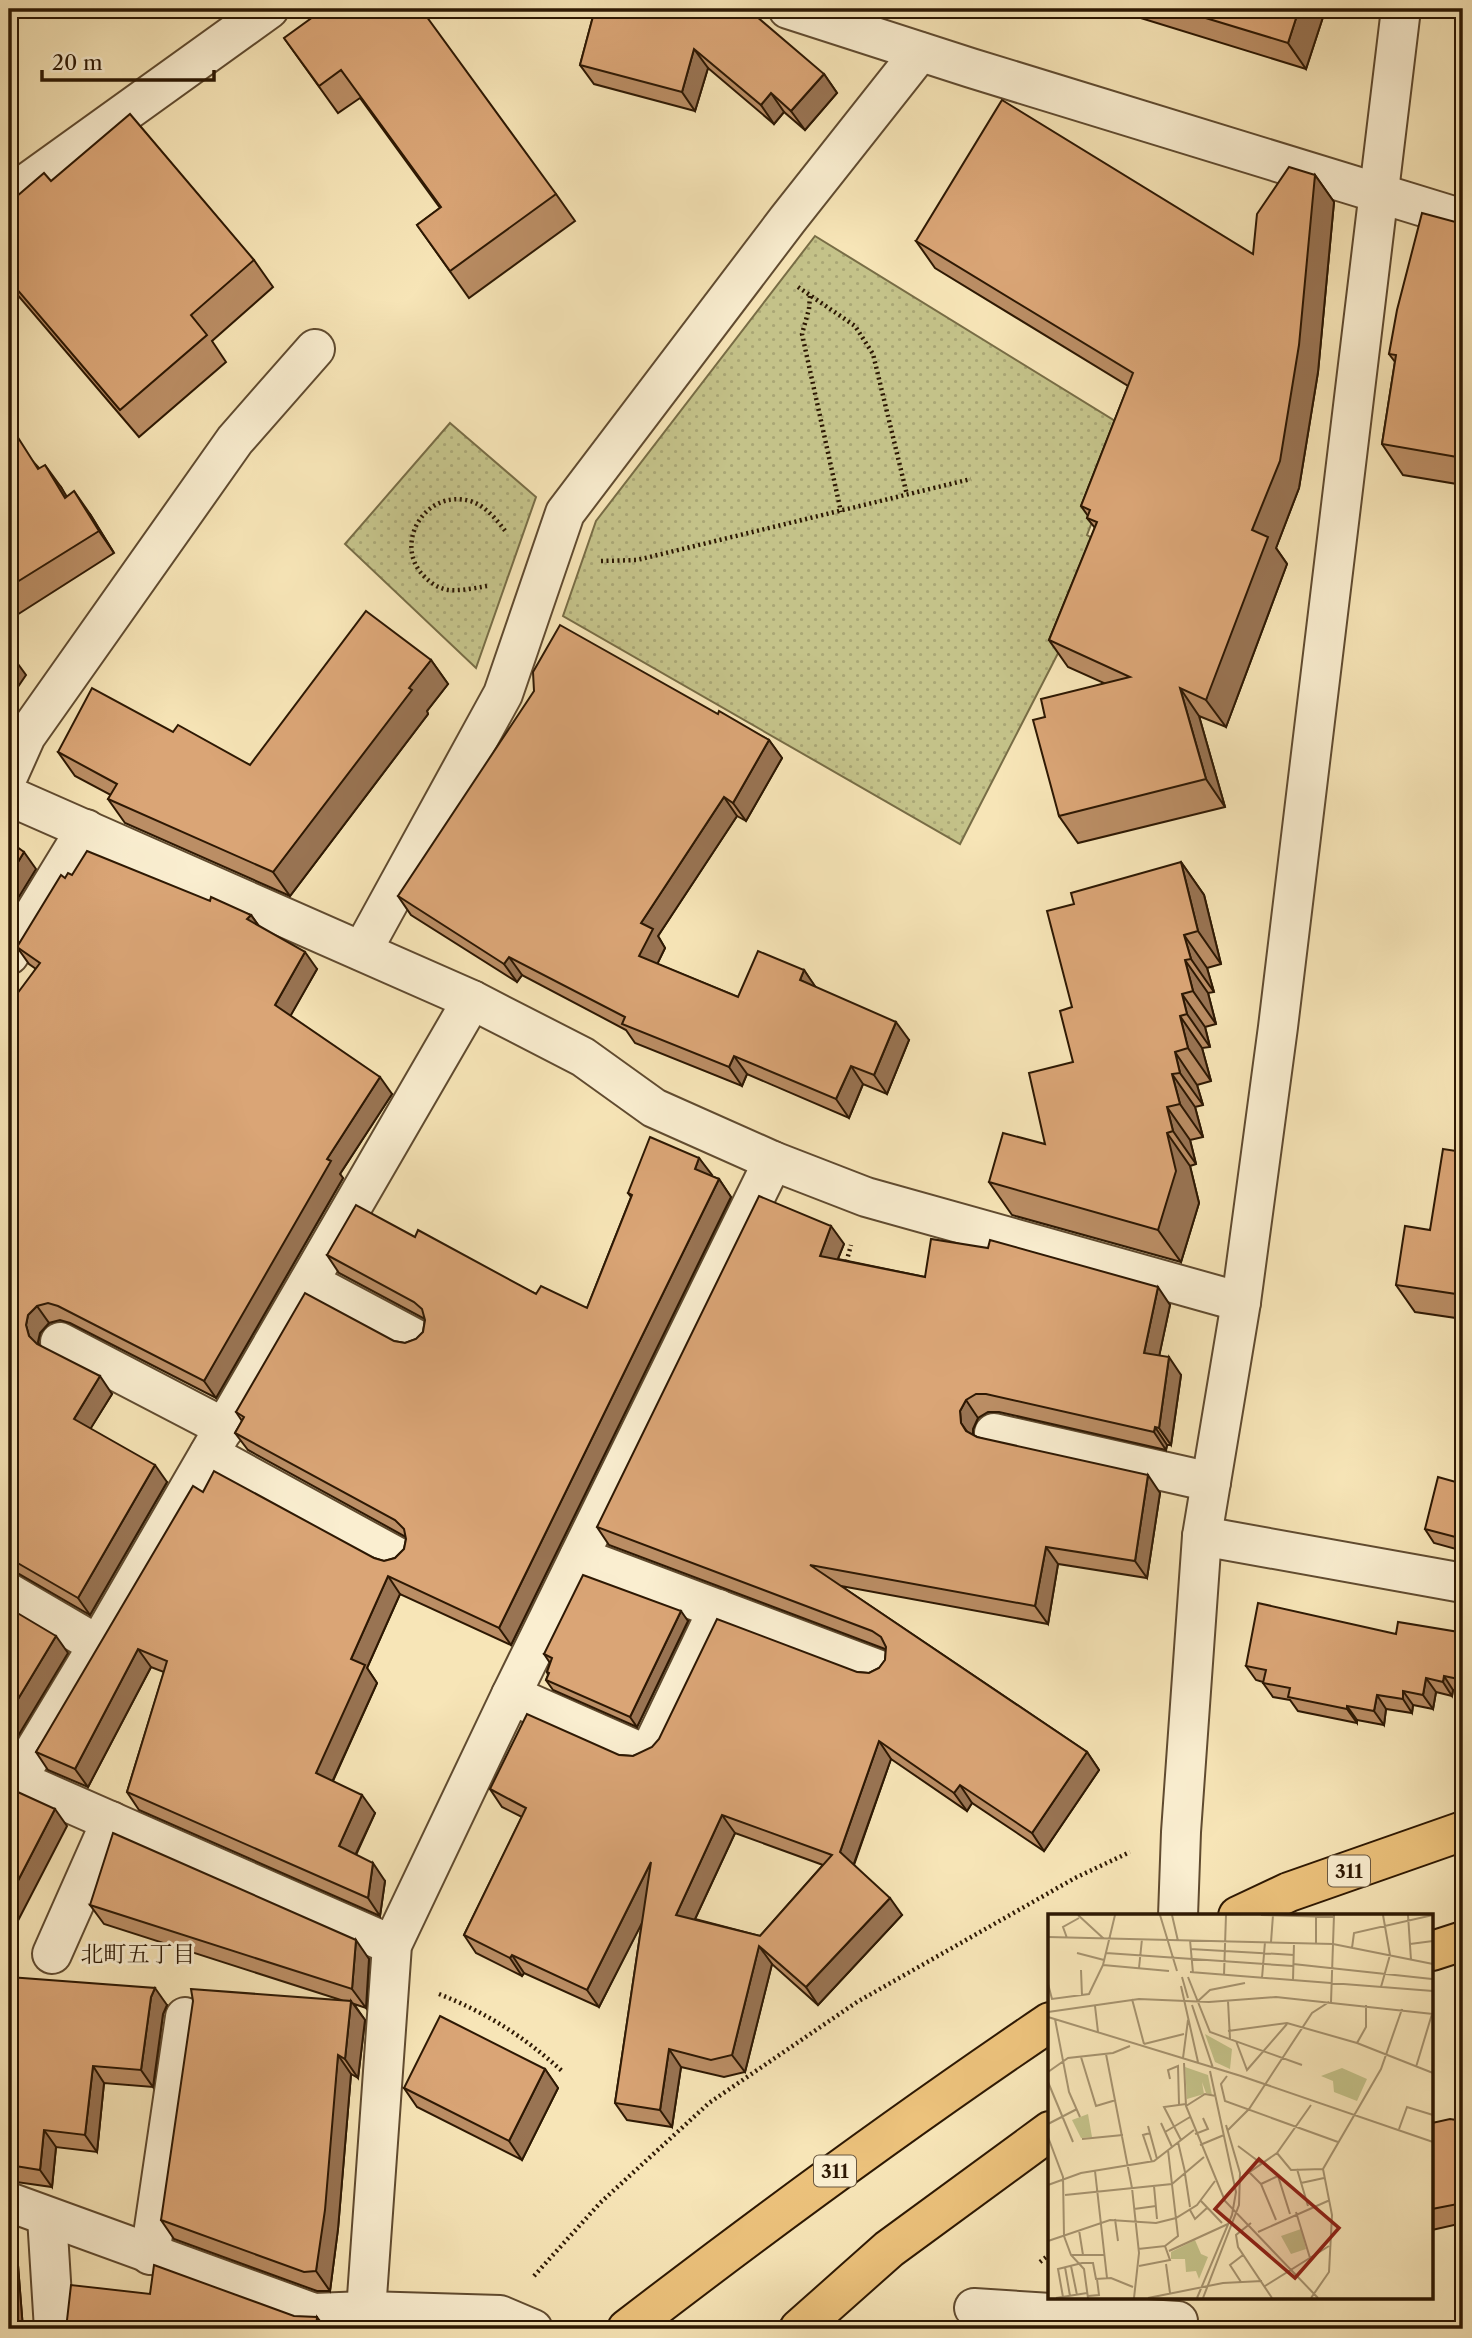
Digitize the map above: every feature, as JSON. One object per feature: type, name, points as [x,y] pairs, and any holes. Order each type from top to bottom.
[{"type":"main road","name":"311","points":[[1242,1914],[1289,1892],[1463,1831]]},
{"type":"main road","points":[[1434,1950],[1463,1941]]},
{"type":"main road","name":"311","points":[[627,2329],[771,2218],[1048,2023]]},
{"type":"main road","points":[[799,2329],[889,2249],[1048,2132]]},
{"type":"street","points":[[9,196],[269,9]]},
{"type":"street","points":[[788,9],[919,52],[1463,219]]},
{"type":"street","points":[[1178,1914],[1181,1832],[1202,1536],[1241,1302],[1307,799],[1401,9]]},
{"type":"street","points":[[362,951],[503,694],[539,562],[565,513],[919,52]]},
{"type":"street","points":[[9,774],[26,736],[235,440],[315,349]]},
{"type":"street","points":[[9,796],[472,1000],[583,1057],[654,1108],[773,1161],[866,1197],[1241,1302]]},
{"type":"street","points":[[9,955],[86,830]]},
{"type":"street","points":[[392,1945],[24,1783],[20,1777],[472,1000]]},
{"type":"street","points":[[373,2317],[392,1945],[511,1695],[773,1161]]},
{"type":"street","points":[[310,1282],[416,1339]]},
{"type":"street","points":[[60,1342],[397,1557]]},
{"type":"street","points":[[994,1433],[1211,1482]]},
{"type":"street","points":[[1202,1536],[1463,1583]]},
{"type":"street","points":[[579,1557],[877,1669]]},
{"type":"street","points":[[9,1593],[98,1645]]},
{"type":"street","points":[[511,1695],[645,1752],[652,1747],[718,1609]]},
{"type":"street","points":[[52,1954],[111,1821]]},
{"type":"street","points":[[150,2255],[185,2017]]},
{"type":"street","points":[[9,2202],[314,2313],[516,2322]]},
{"type":"street","points":[[47,2217],[54,2329]]},
{"type":"street","points":[[974,2308],[1180,2316]]},
{"type":"path","points":[[758,260],[855,326],[873,354],[907,495]]},
{"type":"path","points":[[810,296],[802,334],[841,512]]},
{"type":"path","points":[[539,562],[515,545],[490,513],[471,501],[449,499],[430,507],[416,523],[410,544],[412,560],[433,584],[447,590],[492,586],[539,562],[637,560],[971,479]]},
{"type":"path","points":[[842,1274],[866,1197]]},
{"type":"path","points":[[516,2322],[600,2203],[709,2104],[856,2002],[1075,1878],[1135,1849]]},
{"type":"path","points":[[389,1984],[429,1990],[465,2005],[504,2025],[562,2071]]},
{"type":"shaded area","points":[[815,236],[1128,429],[1087,535],[1097,541],[1089,593],[960,844],[563,616],[596,521]]},
{"type":"shaded area","points":[[450,423],[536,497],[476,668],[345,544]]},
{"type":"building","points":[[324,9],[421,9],[556,194],[450,271],[417,225],[441,207],[341,70],[319,86],[284,38]]},
{"type":"building","points":[[595,9],[727,9],[756,16],[824,74],[791,111],[771,93],[761,105],[694,49],[682,92],[580,65]]},
{"type":"building","points":[[1176,9],[1299,9],[1288,43]]},
{"type":"building","points":[[1002,100],[1253,254],[1257,214],[1289,167],[1315,175],[1299,345],[1280,461],[1252,530],[1268,537],[1206,700],[1180,688],[1206,779],[1059,816],[1033,720],[1045,717],[1041,699],[1130,677],[1049,640],[1097,522],[1087,518],[1090,510],[1081,506],[1133,373],[916,241]]},
{"type":"building","points":[[130,114],[254,260],[191,315],[207,335],[120,410],[9,280],[9,203],[44,173],[51,181]]},
{"type":"building","points":[[1422,213],[1463,224],[1463,458],[1382,444],[1396,355],[1389,354],[1397,310]]},
{"type":"building","points":[[17,436],[38,469],[45,465],[65,498],[74,491],[99,531],[9,587],[9,438],[10,440]]},
{"type":"building","points":[[366,611],[431,660],[409,688],[412,690],[273,872],[108,799],[117,784],[58,752],[92,688],[173,732],[178,725],[250,765]]},
{"type":"building","points":[[560,625],[769,740],[733,803],[724,797],[641,923],[653,929],[639,956],[738,997],[758,951],[804,970],[800,980],[896,1022],[874,1075],[851,1066],[836,1099],[734,1056],[729,1067],[622,1024],[625,1017],[509,957],[504,964],[398,896],[534,691],[533,672]]},
{"type":"building","points":[[9,841],[24,852],[9,877]]},
{"type":"building","points":[[87,851],[210,901],[211,897],[251,915],[247,919],[305,952],[275,1005],[380,1077],[327,1159],[331,1161],[204,1381],[58,1306],[48,1303],[37,1306],[28,1315],[26,1325],[29,1336],[37,1344],[100,1376],[74,1419],[155,1465],[78,1598],[9,1558],[9,1014],[14,1006],[14,998],[40,963],[17,947],[61,875],[65,878],[68,873],[72,875]]},
{"type":"building","points":[[1181,862],[1198,931],[1184,935],[1191,959],[1185,960],[1193,991],[1182,994],[1187,1014],[1180,1016],[1188,1048],[1175,1052],[1180,1073],[1172,1074],[1180,1104],[1167,1107],[1173,1131],[1167,1133],[1176,1171],[1158,1230],[989,1182],[1003,1133],[1045,1144],[1029,1073],[1073,1062],[1060,1011],[1072,1007],[1047,911],[1074,904],[1071,893]]},
{"type":"building","points":[[650,1137],[699,1158],[695,1169],[719,1179],[499,1628],[388,1576],[351,1659],[365,1665],[316,1773],[362,1795],[339,1846],[373,1863],[368,1898],[127,1792],[167,1661],[138,1649],[75,1769],[36,1752],[193,1486],[203,1492],[214,1471],[374,1558],[384,1561],[395,1558],[404,1549],[404,1529],[395,1520],[235,1433],[244,1417],[236,1412],[305,1293],[394,1341],[405,1343],[416,1339],[423,1332],[425,1320],[422,1309],[414,1302],[327,1255],[356,1205],[415,1237],[418,1230],[536,1294],[541,1286],[587,1308],[632,1195],[628,1193]]},
{"type":"building","points":[[1443,1149],[1463,1152],[1463,1295],[1396,1285],[1405,1226],[1430,1230]]},
{"type":"building","points":[[759,1196],[831,1226],[820,1256],[925,1277],[931,1239],[988,1248],[990,1240],[1158,1287],[1144,1353],[1169,1357],[1159,1428],[1155,1427],[1154,1432],[986,1394],[976,1394],[966,1400],[960,1411],[961,1423],[966,1431],[977,1437],[1148,1475],[1135,1561],[1046,1547],[1035,1606],[810,1565],[1087,1752],[1032,1833],[960,1785],[954,1793],[879,1741],[840,1852],[890,1898],[806,1987],[759,1946],[732,2055],[711,2060],[669,2049],[660,2110],[615,2103],[651,1862],[587,1990],[512,1955],[510,1958],[464,1935],[526,1808],[490,1789],[527,1714],[619,1755],[633,1756],[652,1747],[659,1739],[717,1619],[857,1672],[869,1673],[879,1668],[885,1660],[886,1647],[881,1637],[872,1631],[597,1527]],"holes":[[[722,1815],[832,1855],[760,1936],[676,1915]]]},
{"type":"building","points":[[1438,1477],[1463,1484],[1463,1539],[1425,1529]]},
{"type":"building","points":[[583,1575],[681,1611],[630,1717],[546,1680],[552,1658],[544,1654]]},
{"type":"building","points":[[1258,1603],[1396,1634],[1398,1622],[1459,1632],[1463,1608],[1463,1680],[1444,1676],[1443,1682],[1426,1678],[1423,1695],[1403,1691],[1403,1699],[1377,1695],[1374,1711],[1347,1706],[1347,1709],[1288,1697],[1290,1688],[1263,1683],[1266,1670],[1246,1666]]},
{"type":"building","points":[[9,1608],[56,1636],[9,1714]]},
{"type":"building","points":[[9,1788],[55,1809],[9,1898]]},
{"type":"building","points":[[113,1833],[356,1940],[352,1989],[90,1905]]},
{"type":"building","points":[[9,1977],[155,1988],[151,1997],[141,2070],[93,2066],[85,2135],[44,2130],[40,2170],[9,2165]]},
{"type":"building","points":[[191,1989],[351,2001],[345,2059],[338,2055],[325,2210],[316,2271],[304,2272],[161,2220],[193,2001]]},
{"type":"building","points":[[440,2016],[545,2069],[509,2141],[404,2088]]},
{"type":"building","points":[[1450,2119],[1463,2121],[1463,2203],[1434,2209],[1434,2123]]},
{"type":"building","points":[[154,2265],[294,2316],[317,2317],[316,2329],[66,2329],[71,2285],[150,2294]]},
{"type":"district","name":"北町五丁目","points":[[138,1954]]}]
